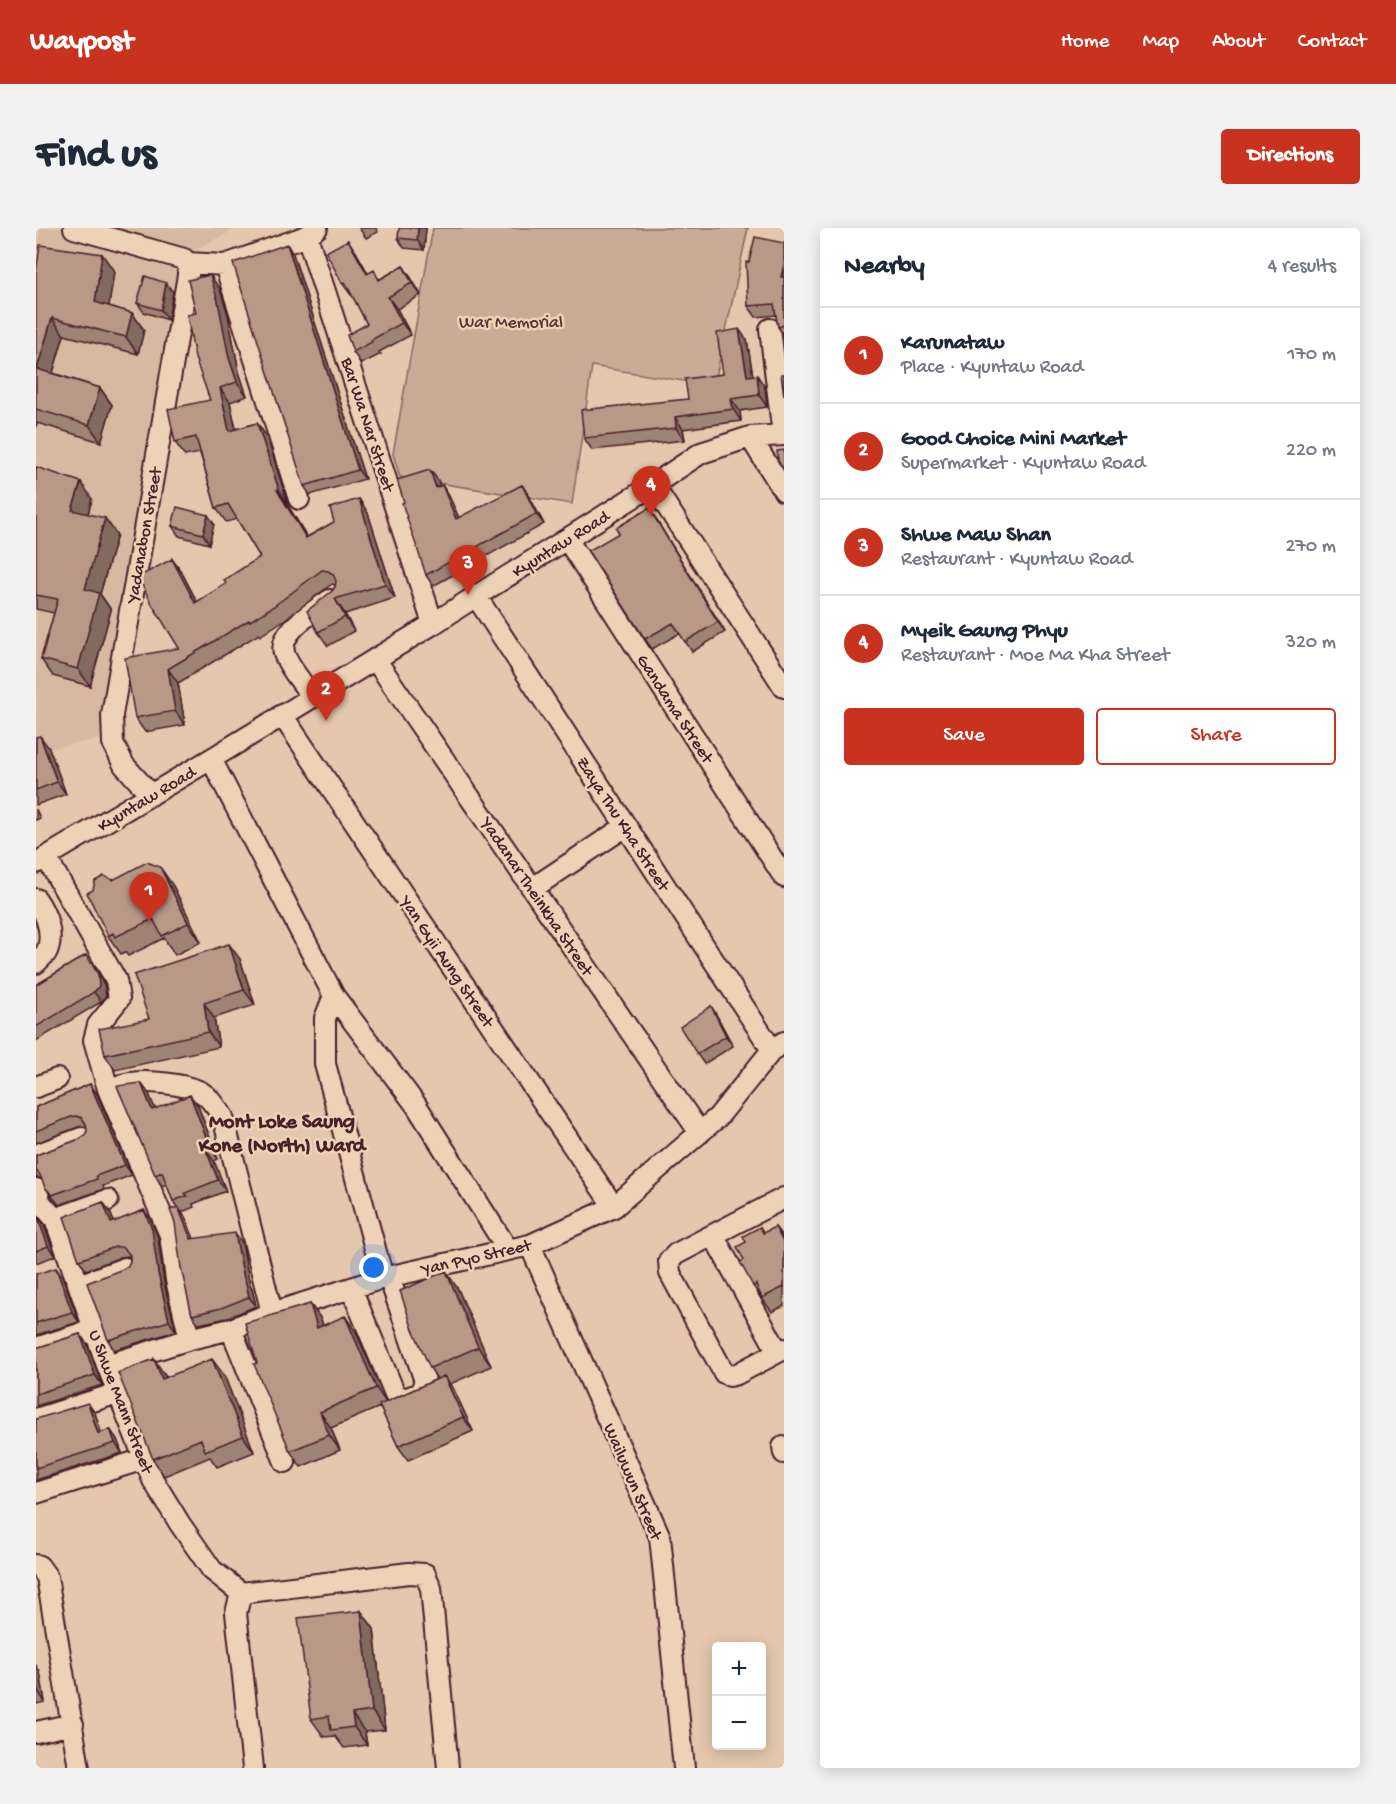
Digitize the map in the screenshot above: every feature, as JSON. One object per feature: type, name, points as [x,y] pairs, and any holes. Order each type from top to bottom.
[{"type":"street","points":[[74,228],[184,259],[188,263],[225,265],[312,232]]},
{"type":"street","name":"Bar Wa Nar Street","points":[[312,232],[434,624]]},
{"type":"street","name":"Yadanabon Street","points":[[151,795],[124,765],[113,743],[112,715],[188,275],[188,263]]},
{"type":"street","points":[[225,265],[299,499]]},
{"type":"street","points":[[770,329],[783,435]]},
{"type":"street","name":"Kyuntaw Road","points":[[41,860],[434,624],[701,453],[750,437],[783,435]]},
{"type":"street","points":[[750,437],[784,491]]},
{"type":"street","points":[[653,485],[784,687]]},
{"type":"street","name":"Gandama Street","points":[[567,539],[784,876]]},
{"type":"street","points":[[312,697],[285,657],[283,646],[287,633],[334,596]]},
{"type":"street","name":"Zaya Thu Kha Street","points":[[476,596],[626,826],[778,1046]]},
{"type":"street","name":"Yadanar Theinkha Street","points":[[375,659],[700,1133]]},
{"type":"street","name":"Yan Gyii Aung Street","points":[[282,715],[614,1207]]},
{"type":"street","points":[[211,759],[334,996],[416,1105],[508,1250]]},
{"type":"street","points":[[533,888],[626,826]]},
{"type":"street","points":[[41,860],[116,980],[119,999],[98,1025],[94,1040],[108,1089],[170,1234],[176,1280],[190,1339]]},
{"type":"street","points":[[36,899],[41,906],[51,935],[46,952],[36,963]]},
{"type":"street","points":[[334,996],[325,1018],[325,1065],[386,1278],[425,1381],[420,1393],[405,1399],[395,1394],[351,1288]]},
{"type":"street","name":"Yan Pyo Street","points":[[107,1365],[190,1339],[231,1329],[386,1278],[530,1245],[614,1207],[718,1117],[778,1046]]},
{"type":"street","points":[[36,1087],[57,1079]]},
{"type":"street","points":[[108,1089],[143,1082],[183,1086],[200,1091],[211,1100],[223,1117],[272,1314]]},
{"type":"street","points":[[36,1155],[82,1138]]},
{"type":"street","points":[[714,1235],[781,1350],[730,1376],[724,1373],[670,1273],[669,1261],[676,1254],[784,1198]]},
{"type":"street","name":"U Shwe Mann Street","points":[[38,1199],[55,1219],[62,1266],[79,1285],[107,1365],[153,1480],[180,1524],[212,1569],[241,1593]]},
{"type":"street","points":[[55,1219],[108,1200]]},
{"type":"street","name":"Wailuwun Street","points":[[530,1245],[660,1537],[684,1768]]},
{"type":"street","points":[[79,1285],[126,1268]]},
{"type":"street","points":[[36,1348],[95,1329]]},
{"type":"street","points":[[231,1329],[285,1462]]},
{"type":"street","points":[[36,1419],[118,1393]]},
{"type":"street","points":[[783,1447],[784,1453]]},
{"type":"street","points":[[36,1493],[144,1460]]},
{"type":"street","points":[[36,1565],[47,1577],[79,1768]]},
{"type":"street","points":[[253,1768],[236,1613],[241,1593],[409,1573],[425,1574],[431,1588],[448,1768]]},
{"type":"street","points":[[36,1732],[72,1724]]},
{"type":"shaded area","points":[[40,228],[237,228],[191,252],[100,739],[36,751],[36,278],[39,268]]},
{"type":"green space","name":"War Memorial","points":[[433,228],[748,228],[714,386],[592,366],[572,504],[400,477],[393,454]]},
{"type":"building","points":[[399,228],[418,228],[417,240],[398,238]]},
{"type":"building","points":[[755,237],[784,243],[784,264],[781,277],[784,277],[784,325],[778,327],[774,304],[748,306],[746,262],[749,262]]},
{"type":"building","points":[[348,240],[367,274],[374,270],[379,280],[403,266],[412,283],[388,297],[402,323],[353,352],[347,335],[367,324],[326,252]]},
{"type":"building","points":[[287,244],[358,470],[304,486],[233,263]]},
{"type":"building","points":[[40,245],[102,254],[95,302],[132,313],[126,337],[52,318],[37,369],[100,388],[89,425],[36,409],[36,273]]},
{"type":"building","points":[[210,275],[218,301],[229,358],[237,382],[220,388],[229,431],[257,423],[279,490],[277,490],[306,538],[334,522],[330,508],[359,499],[385,584],[335,599],[345,617],[318,632],[307,611],[332,591],[336,581],[333,574],[322,570],[274,606],[168,669],[175,711],[135,718],[125,658],[179,648],[138,577],[172,559],[195,603],[226,584],[224,580],[260,557],[228,504],[216,508],[196,437],[175,442],[168,409],[210,400],[195,358],[187,315],[196,313],[188,280]]},
{"type":"building","points":[[145,276],[166,283],[161,310],[137,303]]},
{"type":"building","points":[[739,329],[747,376],[757,375],[759,395],[731,399],[733,409],[675,417],[676,428],[584,438],[581,410],[688,399],[685,379],[723,374],[717,333]]},
{"type":"building","points":[[781,374],[784,374],[784,396]]},
{"type":"building","points":[[784,450],[784,470],[778,461],[777,451]]},
{"type":"building","points":[[36,467],[81,482],[72,510],[105,518],[85,589],[99,593],[78,669],[41,659],[58,599],[36,595]]},
{"type":"building","points":[[430,470],[436,488],[442,485],[456,519],[522,485],[536,514],[426,575],[402,503],[404,502],[397,480]]},
{"type":"building","points":[[177,507],[208,515],[203,534],[172,526]]},
{"type":"building","points":[[649,508],[718,622],[685,642],[673,623],[645,639],[588,551],[619,533],[616,528]]},
{"type":"building","points":[[40,736],[57,782],[36,790],[36,737]]},
{"type":"building","points":[[147,862],[160,867],[188,923],[162,936],[153,919],[115,937],[113,933],[108,936],[87,893],[93,890],[95,881],[104,876],[113,880]]},
{"type":"building","points":[[229,944],[244,990],[204,1003],[208,1032],[105,1055],[99,1029],[149,1019],[134,975]]},
{"type":"building","points":[[86,955],[98,974],[99,986],[94,992],[36,1027],[36,985]]},
{"type":"building","points":[[711,1006],[726,1036],[697,1054],[680,1027]]},
{"type":"building","points":[[141,1083],[152,1110],[190,1095],[210,1148],[206,1150],[218,1180],[185,1193],[187,1196],[173,1201],[162,1172],[155,1175],[117,1086]]},
{"type":"building","points":[[90,1084],[125,1165],[96,1176],[97,1179],[52,1195],[36,1169],[36,1155],[80,1139],[87,1131],[86,1124],[82,1118],[76,1116],[36,1131],[36,1107]]},
{"type":"building","points":[[103,1202],[111,1223],[144,1210],[152,1229],[158,1273],[169,1321],[108,1340],[87,1283],[128,1266],[130,1255],[125,1249],[115,1247],[79,1260],[64,1217]]},
{"type":"building","points":[[178,1207],[191,1239],[235,1233],[249,1297],[221,1308],[192,1315],[181,1268],[175,1223],[170,1210]]},
{"type":"building","points":[[36,1213],[48,1246],[36,1251]]},
{"type":"building","points":[[760,1227],[763,1233],[775,1227],[784,1244],[784,1287],[762,1298],[756,1284],[753,1286],[740,1262],[744,1260],[737,1247],[746,1242],[743,1236]]},
{"type":"building","points":[[56,1268],[72,1312],[36,1323],[36,1274]]},
{"type":"building","points":[[446,1271],[478,1347],[430,1368],[412,1327],[400,1291]]},
{"type":"building","points":[[310,1304],[317,1328],[345,1316],[376,1388],[320,1412],[329,1435],[290,1451],[254,1364],[257,1363],[245,1323]]},
{"type":"building","points":[[80,1334],[95,1375],[36,1394],[36,1348]]},
{"type":"building","points":[[154,1359],[162,1379],[212,1359],[243,1436],[205,1451],[201,1439],[153,1459],[118,1373]]},
{"type":"building","points":[[444,1376],[463,1417],[398,1446],[379,1405]]},
{"type":"building","points":[[88,1403],[98,1434],[110,1429],[115,1443],[36,1468],[36,1419]]},
{"type":"building","points":[[361,1611],[372,1711],[352,1714],[354,1727],[331,1730],[329,1716],[311,1719],[298,1618]]},
{"type":"place","name":"Myeik Gaung Phyu","points":[[651,516]]},
{"type":"place","name":"Shwe Maw Shan","points":[[468,595]]},
{"type":"place","name":"Good Choice Mini Market","points":[[326,721]]},
{"type":"place","name":"Karunataw","points":[[149,922]]},
{"type":"district","name":"Mont Loke Saung Kone (North) Ward","points":[[282,1132]]}]
